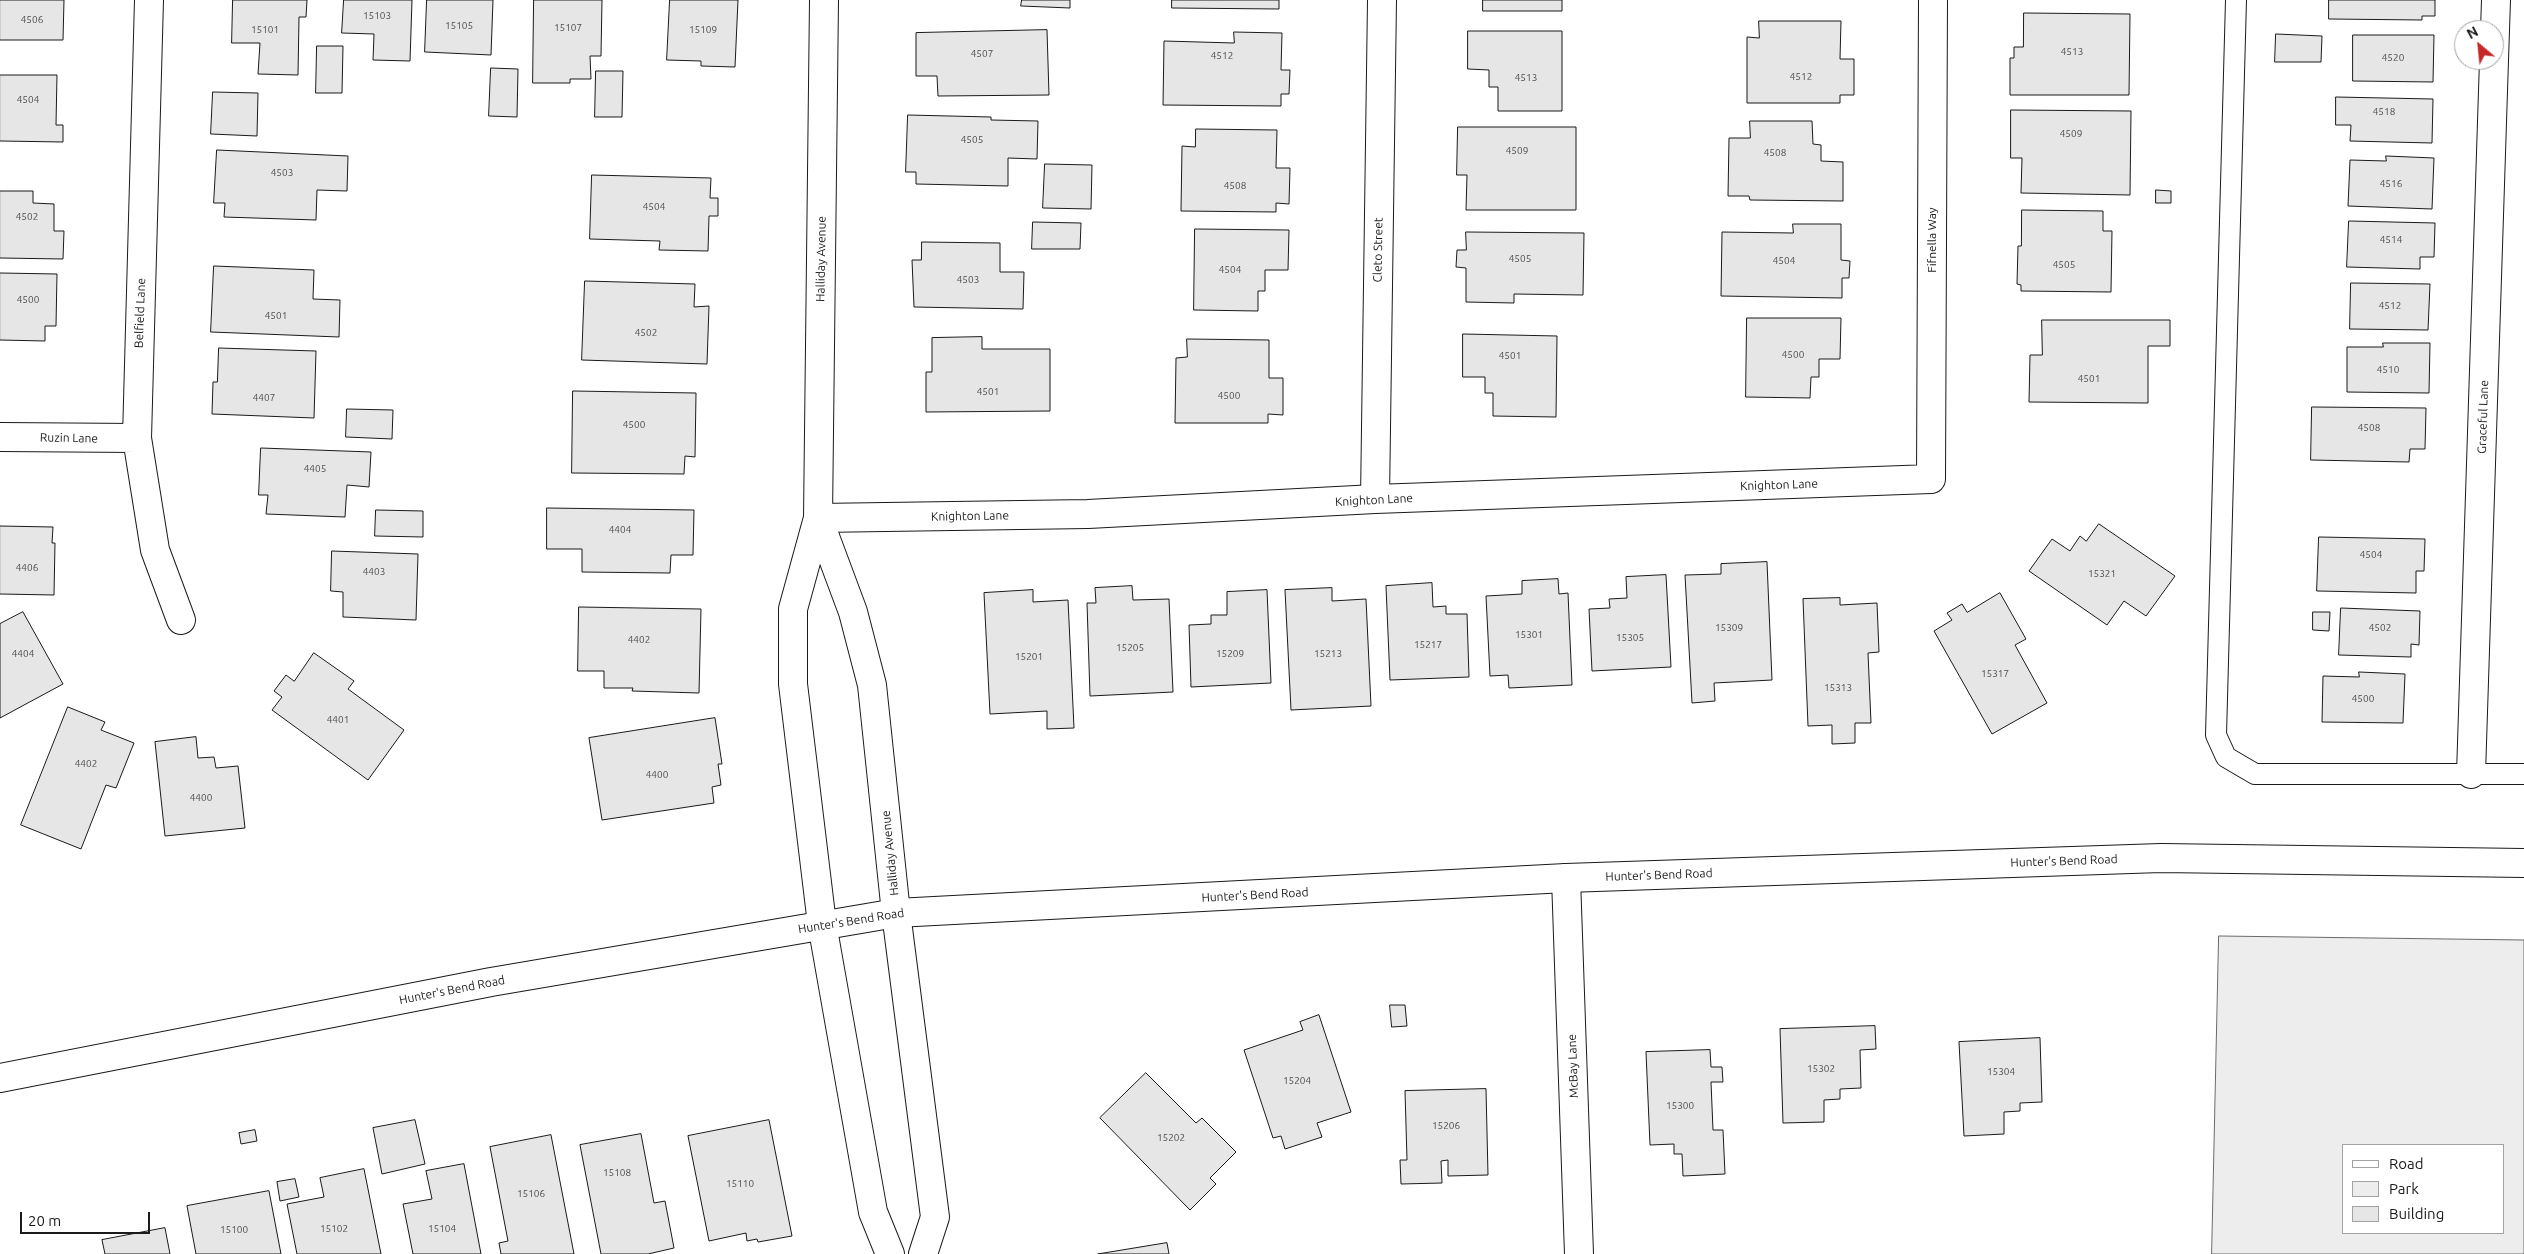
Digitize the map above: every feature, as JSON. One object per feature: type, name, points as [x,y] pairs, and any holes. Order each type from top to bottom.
[{"type":"street","name":"Belfield Lane","points":[[149,0],[137,438],[155,550],[180,620]]},
{"type":"street","name":"Halliday Avenue","points":[[824,0],[818,518],[793,608],[793,684],[822,924],[874,1212],[890,1254]]},
{"type":"street","name":"Cleto Street","points":[[1375,500],[1382,0]]},
{"type":"street","name":"Fifnella Way","points":[[1931,479],[1933,0]]},
{"type":"street","name":"Graceful Lane","points":[[2495,20],[2496,0]]},
{"type":"street","name":"Graceful Lane","points":[[2471,774],[2494,70]]},
{"type":"street","name":"Ruzin Lane","points":[[0,437],[137,438]]},
{"type":"street","name":"Knighton Lane","points":[[818,518],[1088,514],[1375,500],[1931,479]]},
{"type":"street","name":"Halliday Avenue","points":[[818,518],[852,612],[872,685],[896,913],[935,1217],[923,1254]]},
{"type":"street","name":"Hunter's Bend Road","points":[[0,1078],[491,982],[822,924],[896,913],[1566,878],[2161,858],[2524,863]]},
{"type":"street","name":"McBay Lane","points":[[1566,878],[1579,1254]]},
{"type":"lane","points":[[2236,0],[2216,735],[2226,757],[2255,774],[2524,774]]},
{"type":"green space","points":[[2219,936],[2524,940],[2524,1254],[2212,1254]]},
{"type":"building","points":[[0,0],[64,0],[63,40],[0,40]]},
{"type":"building","points":[[233,0],[307,0],[306,17],[299,17],[298,75],[258,74],[260,43],[232,43]]},
{"type":"building","points":[[344,0],[412,0],[410,61],[373,60],[374,34],[342,33]]},
{"type":"building","points":[[427,0],[493,0],[491,55],[425,52]]},
{"type":"building","points":[[534,0],[602,0],[601,56],[590,56],[591,79],[570,79],[570,83],[533,83]]},
{"type":"building","points":[[670,0],[738,0],[735,67],[701,66],[701,61],[667,60]]},
{"type":"building","points":[[1022,0],[1070,0],[1070,8],[1021,6]]},
{"type":"building","points":[[1172,0],[1279,0],[1279,9],[1172,8]]},
{"type":"building","points":[[1483,0],[1562,0],[1562,11],[1483,11]]},
{"type":"building","points":[[2329,0],[2435,0],[2435,16],[2422,16],[2422,20],[2329,19]]},
{"type":"building","points":[[2024,13],[2130,14],[2129,95],[2010,95],[2010,58],[2014,58],[2014,47],[2023,47]]},
{"type":"building","points":[[1759,21],[1841,21],[1840,59],[1854,59],[1854,95],[1840,95],[1840,103],[1747,103],[1747,37],[1759,38]]},
{"type":"building","points":[[1047,30],[1049,95],[938,96],[937,76],[916,76],[916,33]]},
{"type":"building","points":[[1468,31],[1562,31],[1562,111],[1498,111],[1498,87],[1489,87],[1489,70],[1468,69]]},
{"type":"building","points":[[1234,32],[1282,33],[1281,70],[1290,70],[1289,94],[1281,94],[1281,106],[1163,105],[1164,41],[1234,43]]},
{"type":"building","points":[[2276,34],[2322,36],[2321,62],[2275,62]]},
{"type":"building","points":[[2353,35],[2434,35],[2433,82],[2353,81]]},
{"type":"building","points":[[317,46],[343,46],[342,93],[316,93]]},
{"type":"building","points":[[491,68],[518,69],[517,117],[489,116]]},
{"type":"building","points":[[596,71],[623,71],[622,117],[595,117]]},
{"type":"building","points":[[0,75],[57,75],[56,125],[63,125],[63,142],[0,141]]},
{"type":"building","points":[[213,92],[258,93],[257,136],[211,134]]},
{"type":"building","points":[[2336,97],[2433,99],[2432,143],[2350,141],[2351,125],[2336,125]]},
{"type":"building","points":[[2011,110],[2131,111],[2130,195],[2021,193],[2022,158],[2011,158]]},
{"type":"building","points":[[908,115],[991,117],[991,120],[1038,121],[1037,159],[1008,158],[1008,186],[916,184],[916,172],[906,172]]},
{"type":"building","points":[[1750,121],[1812,121],[1813,144],[1821,145],[1821,161],[1843,162],[1843,201],[1750,200],[1749,196],[1728,196],[1729,138],[1750,138]]},
{"type":"building","points":[[1458,127],[1576,127],[1576,210],[1466,210],[1467,175],[1457,175]]},
{"type":"building","points":[[1196,129],[1277,130],[1276,168],[1290,168],[1289,204],[1276,203],[1276,212],[1181,211],[1182,146],[1195,147]]},
{"type":"building","points":[[217,150],[348,156],[347,191],[317,190],[316,220],[224,217],[225,203],[214,203]]},
{"type":"building","points":[[2386,156],[2434,158],[2432,209],[2348,206],[2350,160],[2386,161]]},
{"type":"building","points":[[1045,164],[1092,165],[1091,209],[1043,208]]},
{"type":"building","points":[[592,175],[711,178],[710,198],[718,198],[718,216],[709,216],[708,251],[659,250],[660,241],[590,239]]},
{"type":"building","points":[[2156,190],[2171,191],[2171,203],[2156,203]]},
{"type":"building","points":[[0,191],[33,191],[33,203],[54,204],[54,231],[64,231],[63,259],[0,258]]},
{"type":"building","points":[[2022,210],[2103,211],[2103,231],[2112,231],[2111,292],[2021,291],[2021,285],[2017,284],[2018,246],[2021,246]]},
{"type":"building","points":[[2349,221],[2435,223],[2434,257],[2420,257],[2420,269],[2347,267]]},
{"type":"building","points":[[1033,222],[1081,223],[1080,249],[1032,249]]},
{"type":"building","points":[[1793,224],[1841,224],[1841,260],[1850,261],[1849,278],[1842,278],[1842,298],[1721,296],[1722,232],[1793,233]]},
{"type":"building","points":[[1195,229],[1289,230],[1288,270],[1265,270],[1265,291],[1258,291],[1258,311],[1194,310]]},
{"type":"building","points":[[1466,232],[1584,233],[1583,295],[1514,294],[1514,303],[1466,302],[1466,268],[1456,267],[1457,250],[1466,250]]},
{"type":"building","points":[[922,242],[1000,243],[1000,272],[1024,272],[1023,309],[914,307],[912,260],[921,260]]},
{"type":"building","points":[[214,266],[314,270],[313,299],[340,300],[339,337],[211,332]]},
{"type":"building","points":[[0,273],[57,274],[56,326],[45,326],[45,341],[0,340]]},
{"type":"building","points":[[585,281],[695,284],[694,307],[709,306],[707,364],[582,360]]},
{"type":"building","points":[[2351,283],[2430,284],[2428,330],[2350,329]]},
{"type":"building","points":[[1747,318],[1841,318],[1840,359],[1819,359],[1819,377],[1811,377],[1810,398],[1746,397]]},
{"type":"building","points":[[2042,320],[2170,320],[2170,346],[2148,346],[2148,403],[2029,402],[2030,355],[2042,355]]},
{"type":"building","points":[[1463,334],[1557,336],[1556,417],[1493,416],[1493,393],[1485,393],[1485,377],[1463,377]]},
{"type":"building","points":[[982,337],[982,349],[1050,349],[1050,411],[926,412],[926,372],[932,372],[932,338]]},
{"type":"building","points":[[1187,339],[1269,340],[1269,378],[1283,378],[1283,415],[1268,414],[1268,423],[1175,423],[1176,358],[1187,357]]},
{"type":"building","points":[[2383,343],[2430,343],[2429,393],[2347,392],[2347,347],[2383,347]]},
{"type":"building","points":[[219,348],[316,351],[314,418],[212,414],[213,382],[217,382]]},
{"type":"building","points":[[573,391],[696,393],[695,457],[685,456],[684,474],[572,473]]},
{"type":"building","points":[[2312,407],[2426,408],[2425,449],[2410,449],[2409,462],[2311,460]]},
{"type":"building","points":[[347,409],[393,410],[392,439],[346,437]]},
{"type":"building","points":[[261,448],[371,452],[369,487],[347,485],[345,517],[266,514],[268,495],[259,495]]},
{"type":"building","points":[[547,508],[694,510],[693,555],[671,555],[670,573],[582,572],[582,549],[547,549]]},
{"type":"building","points":[[376,510],[423,511],[423,537],[375,536]]},
{"type":"building","points":[[2099,524],[2175,576],[2146,616],[2124,601],[2107,625],[2029,571],[2052,539],[2070,551],[2080,536],[2086,541]]},
{"type":"building","points":[[0,526],[53,527],[52,543],[55,543],[54,595],[0,594]]},
{"type":"building","points":[[2319,537],[2425,539],[2424,571],[2416,571],[2416,593],[2317,591]]},
{"type":"building","points":[[332,551],[418,554],[416,620],[343,617],[343,592],[331,591]]},
{"type":"building","points":[[1767,562],[1772,680],[1714,683],[1715,701],[1692,703],[1685,575],[1721,574],[1721,564]]},
{"type":"building","points":[[1666,575],[1671,667],[1592,671],[1589,609],[1610,608],[1609,599],[1627,598],[1626,577]]},
{"type":"building","points":[[1558,579],[1559,594],[1568,593],[1572,685],[1509,688],[1508,675],[1490,676],[1486,596],[1522,594],[1522,581]]},
{"type":"building","points":[[1432,583],[1433,607],[1446,606],[1446,614],[1467,614],[1469,677],[1390,680],[1386,586]]},
{"type":"building","points":[[1132,586],[1133,600],[1169,599],[1173,692],[1090,696],[1087,603],[1096,603],[1095,588]]},
{"type":"building","points":[[1332,588],[1332,601],[1366,599],[1371,706],[1291,710],[1285,590]]},
{"type":"building","points":[[1033,590],[1033,602],[1068,600],[1074,728],[1047,729],[1047,711],[990,714],[984,593]]},
{"type":"building","points":[[1267,590],[1271,683],[1191,687],[1189,625],[1211,624],[1211,615],[1227,615],[1227,592]]},
{"type":"building","points":[[2000,593],[2026,639],[2015,645],[2047,703],[1992,734],[1934,631],[1952,620],[1947,613],[1962,604],[1967,612]]},
{"type":"building","points":[[1840,598],[1840,605],[1877,603],[1879,652],[1868,653],[1871,723],[1855,723],[1855,743],[1832,744],[1832,725],[1808,726],[1803,599]]},
{"type":"building","points":[[579,607],[701,609],[699,693],[632,691],[633,688],[604,688],[604,671],[578,671]]},
{"type":"building","points":[[2341,608],[2420,611],[2419,645],[2411,644],[2411,657],[2339,655]]},
{"type":"building","points":[[23,612],[63,684],[0,718],[0,624]]},
{"type":"building","points":[[2313,612],[2330,612],[2329,631],[2313,630]]},
{"type":"building","points":[[314,653],[354,681],[348,689],[404,730],[368,780],[272,710],[282,697],[274,691],[286,675],[294,681]]},
{"type":"building","points":[[2359,672],[2405,674],[2403,723],[2322,722],[2323,676],[2359,677]]},
{"type":"building","points":[[68,707],[105,722],[101,730],[134,743],[116,788],[106,785],[81,849],[21,825]]},
{"type":"building","points":[[715,718],[722,764],[718,764],[721,785],[712,787],[714,803],[602,820],[589,738]]},
{"type":"building","points":[[196,737],[198,758],[214,757],[216,768],[238,766],[245,828],[165,836],[155,742]]},
{"type":"building","points":[[1390,1005],[1405,1005],[1407,1026],[1392,1027]]},
{"type":"building","points":[[1319,1015],[1351,1112],[1317,1123],[1322,1137],[1285,1149],[1281,1136],[1273,1138],[1244,1050],[1303,1030],[1300,1022]]},
{"type":"building","points":[[1875,1026],[1876,1049],[1860,1050],[1861,1088],[1840,1089],[1840,1099],[1824,1100],[1824,1122],[1783,1123],[1780,1029]]},
{"type":"building","points":[[2040,1038],[2042,1102],[2020,1103],[2020,1111],[2004,1112],[2004,1134],[1964,1136],[1959,1042]]},
{"type":"building","points":[[1710,1050],[1711,1067],[1722,1067],[1723,1082],[1711,1082],[1713,1130],[1723,1130],[1725,1174],[1683,1176],[1682,1154],[1674,1154],[1674,1144],[1650,1145],[1646,1052]]},
{"type":"building","points":[[1146,1073],[1196,1123],[1202,1118],[1236,1152],[1210,1178],[1216,1184],[1190,1210],[1100,1118]]},
{"type":"building","points":[[1486,1089],[1488,1175],[1448,1176],[1448,1160],[1441,1161],[1442,1183],[1401,1184],[1400,1160],[1407,1160],[1405,1091]]},
{"type":"building","points":[[415,1120],[425,1164],[382,1174],[373,1128]]},
{"type":"building","points":[[769,1120],[792,1236],[758,1242],[757,1239],[747,1241],[746,1233],[709,1241],[688,1136]]},
{"type":"building","points":[[255,1130],[257,1141],[241,1144],[239,1133]]},
{"type":"building","points":[[641,1134],[654,1203],[665,1201],[674,1248],[648,1254],[601,1254],[580,1145]]},
{"type":"building","points":[[551,1135],[574,1254],[501,1254],[499,1243],[508,1241],[490,1147]]},
{"type":"building","points":[[464,1164],[481,1254],[413,1254],[403,1204],[432,1199],[426,1171]]},
{"type":"building","points":[[364,1169],[381,1254],[297,1254],[287,1204],[324,1197],[320,1178]]},
{"type":"building","points":[[295,1179],[299,1197],[280,1201],[277,1182]]},
{"type":"building","points":[[269,1191],[281,1254],[196,1254],[187,1206]]},
{"type":"building","points":[[165,1228],[170,1254],[105,1254],[102,1240]]},
{"type":"building","points":[[1167,1243],[1169,1254],[1098,1254]]}]
